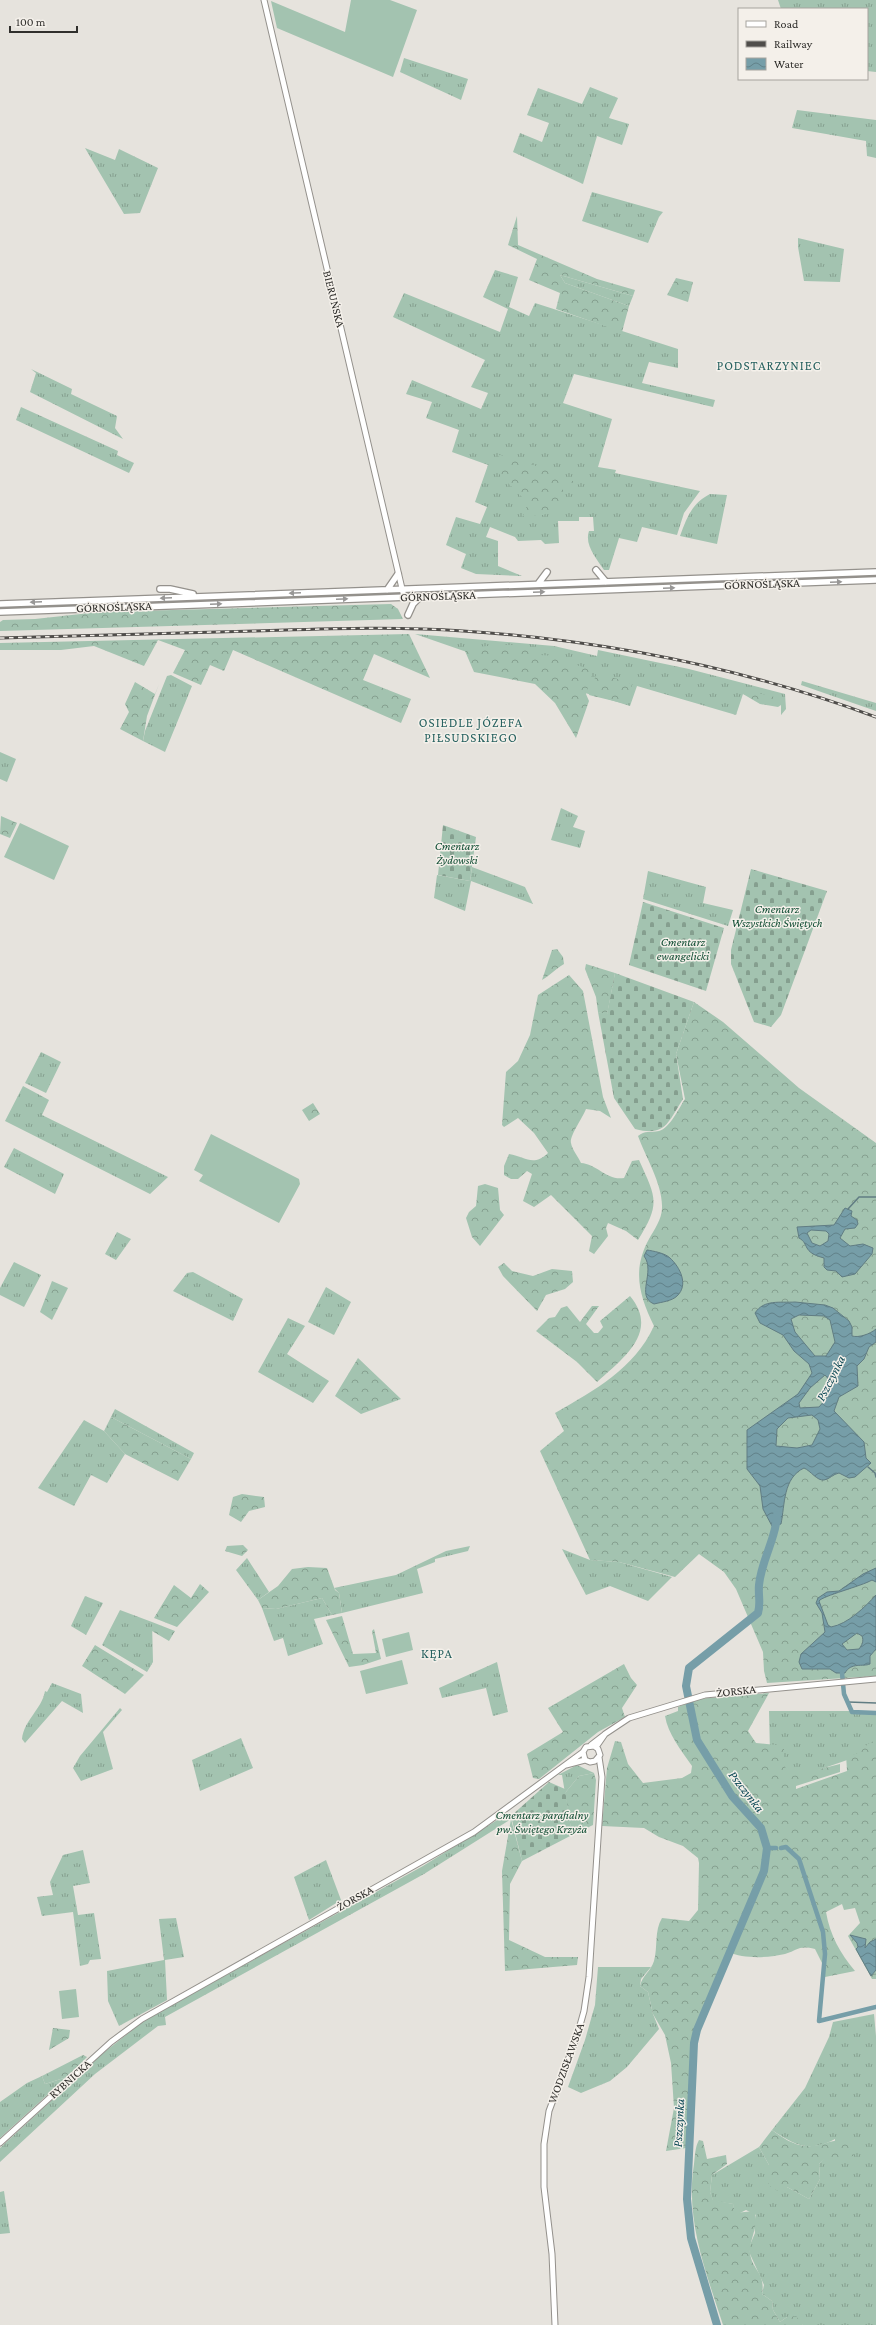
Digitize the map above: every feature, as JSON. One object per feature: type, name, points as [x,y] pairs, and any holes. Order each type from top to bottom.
[{"type":"main road","name":"BIERUŃSKA","points":[[264,0],[404,597]]},
{"type":"main road","points":[[596,570],[606,582]]},
{"type":"main road","points":[[538,584],[547,572]]},
{"type":"main road","name":"GÓRNOŚLĄSKA","points":[[0,604],[876,572]]},
{"type":"main road","points":[[387,590],[398,574]]},
{"type":"main road","name":"GÓRNOŚLĄSKA","points":[[0,612],[876,580]]},
{"type":"main road","points":[[160,589],[170,588],[205,596]]},
{"type":"main road","points":[[408,615],[412,604],[420,597]]},
{"type":"main road","name":"ŻORSKA","points":[[594,1746],[605,1734],[629,1718],[683,1700],[718,1692],[876,1679]]},
{"type":"main road","points":[[592,1762],[599,1757],[599,1752],[594,1746],[586,1747],[583,1752],[585,1760],[592,1762],[598,1768],[602,1777]]},
{"type":"main road","name":"ŻORSKA","points":[[142,2019],[474,1832],[583,1752]]},
{"type":"main road","name":"WODZISŁAWSKA","points":[[555,2325],[552,2254],[544,2187],[544,2144],[549,2111],[578,2036],[585,2004],[602,1777],[599,1757]]},
{"type":"main road","name":"ŻORSKA","points":[[561,1767],[585,1760]]},
{"type":"main road","name":"RYBNICKA","points":[[0,2143],[111,2042],[142,2019]]},
{"type":"green space","points":[[351,0],[390,0],[417,10],[393,77],[277,28],[271,1],[345,32]]},
{"type":"green space","points":[[778,0],[876,0],[876,72],[868,71],[868,8],[781,8]]},
{"type":"green space","points":[[404,58],[468,79],[461,100],[400,72]]},
{"type":"green space","points":[[590,87],[618,98],[609,118],[629,124],[622,145],[597,136],[583,184],[513,152],[520,133],[542,142],[549,123],[527,115],[538,88],[582,104]]},
{"type":"green space","points":[[797,110],[876,120],[876,158],[867,156],[866,141],[792,128]]},
{"type":"green space","points":[[85,148],[115,160],[119,149],[158,168],[140,213],[124,214]]},
{"type":"green space","points":[[592,192],[663,212],[659,217],[648,243],[582,221]]},
{"type":"green space","points":[[517,216],[518,245],[597,279],[635,290],[633,296],[560,275],[565,283],[629,306],[622,332],[556,309],[560,293],[529,280],[537,259],[508,245]]},
{"type":"green space","points":[[798,238],[844,249],[840,282],[804,281],[798,247]]},
{"type":"green space","points":[[495,270],[518,277],[509,307],[529,316],[535,303],[678,349],[678,368],[649,362],[642,383],[715,400],[713,407],[574,374],[563,403],[612,419],[598,467],[616,470],[615,473],[700,491],[684,513],[677,535],[642,527],[637,542],[619,538],[609,570],[604,570],[592,552],[588,541],[589,531],[594,531],[593,517],[579,517],[579,521],[558,521],[559,543],[545,544],[541,540],[518,541],[515,537],[490,527],[486,537],[498,541],[498,566],[522,576],[476,574],[461,568],[466,554],[446,545],[456,517],[480,524],[487,507],[475,502],[488,465],[452,452],[459,430],[426,418],[432,402],[406,394],[412,380],[481,409],[488,393],[471,387],[485,360],[393,317],[404,293],[500,332],[508,309],[483,297]]},
{"type":"green space","points":[[560,275],[633,296],[629,306],[565,283]]},
{"type":"green space","points":[[676,278],[693,282],[688,302],[667,295]]},
{"type":"green space","points":[[31,369],[72,389],[71,394],[117,416],[115,428],[123,439],[30,392],[36,373]]},
{"type":"green space","points":[[21,407],[118,451],[117,455],[134,463],[129,473],[16,420]]},
{"type":"green space","points":[[499,455],[514,457],[580,484],[562,487],[567,504],[543,515],[523,516],[528,503],[500,475]]},
{"type":"green space","points":[[710,494],[727,495],[717,544],[680,536],[694,506]]},
{"type":"green space","points":[[391,604],[398,609],[403,619],[0,631],[0,622],[3,620],[35,619],[99,612]]},
{"type":"green space","points":[[409,634],[430,678],[374,654],[363,680],[411,699],[401,723],[233,650],[224,671],[210,665],[201,685],[173,673],[185,650],[158,640],[144,666],[94,646],[61,650],[0,650],[0,643]]},
{"type":"green space","points":[[415,634],[554,646],[597,656],[598,650],[689,669],[785,694],[786,709],[781,715],[781,704],[743,694],[736,715],[637,686],[630,706],[598,696],[597,697]]},
{"type":"green space","points":[[515,645],[539,655],[560,656],[573,664],[593,670],[586,694],[589,701],[576,738],[555,703],[535,684],[474,672],[465,651],[477,647]]},
{"type":"green space","points":[[597,672],[632,684],[626,704],[589,695]]},
{"type":"green space","points":[[171,675],[192,686],[165,752],[143,741],[145,731],[167,676]]},
{"type":"green space","points":[[802,681],[876,703],[876,711],[801,685]]},
{"type":"green space","points":[[135,682],[155,694],[159,684],[147,716],[143,741],[120,729],[129,712],[125,704]]},
{"type":"green space","points":[[747,691],[772,696],[784,703],[778,707],[760,704],[743,694]]},
{"type":"green space","points":[[0,752],[16,759],[7,782],[0,779]]},
{"type":"green space","points":[[561,808],[578,816],[573,827],[585,831],[580,848],[551,840]]},
{"type":"green space","points":[[1,816],[17,823],[10,838],[0,834]]},
{"type":"green space","points":[[20,823],[69,846],[54,880],[4,857]]},
{"type":"green space","name":"Cmentarz Żydowski","points":[[443,825],[476,837],[470,881],[438,875]]},
{"type":"green space","points":[[472,867],[525,887],[533,904],[471,881],[465,911],[434,898],[437,875],[470,881]]},
{"type":"green space","name":"Cmentarz Wszystkich Świętych","points":[[751,869],[827,891],[781,1015],[771,1027],[754,1022],[731,964],[731,950]]},
{"type":"green space","points":[[648,871],[706,887],[703,903],[733,910],[728,926],[643,899]]},
{"type":"green space","name":"Cmentarz ewangelicki","points":[[643,902],[724,928],[706,991],[629,965]]},
{"type":"green space","points":[[557,949],[563,957],[564,964],[542,980],[552,950]]},
{"type":"green space","points":[[586,964],[615,973],[607,1015],[598,1012],[596,997],[585,969]]},
{"type":"green space","points":[[615,973],[694,1002],[676,1054],[683,1099],[665,1126],[653,1131],[635,1129],[614,1098],[598,1012],[607,1014]]},
{"type":"green space","points":[[569,975],[583,991],[603,1097],[611,1118],[600,1111],[586,1109],[572,1136],[572,1146],[581,1163],[592,1166],[612,1177],[624,1178],[632,1161],[639,1160],[649,1183],[654,1200],[650,1217],[638,1240],[626,1231],[608,1223],[606,1228],[608,1236],[594,1254],[589,1251],[592,1236],[551,1195],[534,1207],[523,1201],[532,1174],[527,1171],[518,1179],[511,1179],[504,1175],[504,1166],[509,1154],[534,1160],[543,1157],[548,1153],[534,1133],[518,1118],[504,1127],[502,1125],[506,1072],[518,1061],[530,1035],[538,995]]},
{"type":"green space","points":[[694,1002],[723,1022],[799,1088],[876,1143],[876,1676],[767,1683],[764,1671],[763,1652],[736,1589],[724,1572],[699,1554],[675,1577],[619,1562],[590,1560],[540,1451],[564,1431],[555,1413],[585,1396],[612,1377],[636,1354],[646,1341],[654,1326],[644,1304],[641,1293],[639,1272],[640,1261],[644,1250],[661,1216],[662,1199],[657,1181],[638,1136],[645,1132],[659,1131],[667,1126],[685,1099],[676,1054]]},
{"type":"green space","points":[[41,1052],[61,1062],[46,1093],[25,1083]]},
{"type":"green space","points":[[23,1086],[49,1100],[42,1115],[168,1177],[150,1194],[5,1121]]},
{"type":"green space","points":[[313,1103],[320,1114],[309,1121],[302,1110]]},
{"type":"green space","points":[[211,1134],[299,1179],[300,1184],[279,1223],[199,1181],[203,1175],[194,1170]]},
{"type":"green space","points":[[14,1148],[64,1174],[55,1194],[4,1167]]},
{"type":"green space","points":[[485,1184],[498,1188],[500,1210],[504,1215],[480,1246],[472,1237],[466,1218],[469,1212],[476,1206],[478,1186]]},
{"type":"green space","points":[[117,1232],[131,1239],[116,1260],[105,1254]]},
{"type":"green space","points":[[14,1262],[41,1275],[24,1307],[0,1295],[0,1288]]},
{"type":"green space","points":[[504,1263],[512,1271],[533,1276],[552,1269],[572,1271],[573,1282],[565,1289],[546,1295],[537,1311],[503,1276],[498,1267]]},
{"type":"green space","points":[[193,1272],[243,1299],[233,1321],[173,1291],[187,1273]]},
{"type":"green space","points":[[52,1281],[68,1288],[52,1320],[40,1312]]},
{"type":"green space","points":[[326,1287],[351,1302],[334,1335],[308,1322]]},
{"type":"green space","points":[[630,1296],[638,1309],[641,1321],[640,1333],[627,1354],[597,1382],[577,1362],[536,1331],[549,1318],[555,1317],[561,1308],[567,1306],[580,1322],[592,1306],[599,1306],[586,1324],[594,1333],[598,1333],[603,1327],[600,1321]]},
{"type":"green space","points":[[288,1318],[305,1326],[287,1354],[329,1381],[313,1403],[258,1372]]},
{"type":"green space","points":[[358,1358],[401,1399],[361,1414],[335,1396]]},
{"type":"green space","points":[[115,1409],[194,1453],[191,1459],[111,1417]]},
{"type":"green space","points":[[111,1417],[191,1459],[178,1481],[125,1454],[104,1431]]},
{"type":"green space","points":[[84,1420],[104,1431],[125,1454],[107,1483],[91,1475],[74,1506],[38,1488]]},
{"type":"green space","points":[[242,1494],[264,1497],[265,1507],[249,1511],[241,1522],[229,1515],[233,1497]]},
{"type":"green space","points":[[243,1545],[248,1550],[242,1556],[225,1551],[227,1546]]},
{"type":"green space","points":[[470,1546],[468,1551],[435,1559],[435,1562],[417,1569],[423,1593],[342,1613],[339,1593],[334,1588],[396,1575],[446,1551]]},
{"type":"green space","points":[[562,1549],[590,1560],[619,1562],[672,1577],[648,1601],[610,1586],[586,1595]]},
{"type":"green space","points":[[247,1558],[269,1592],[258,1600],[236,1570]]},
{"type":"green space","points":[[308,1567],[327,1568],[335,1590],[339,1593],[342,1613],[332,1615],[322,1598],[276,1609],[262,1608],[258,1600],[278,1586],[292,1569]]},
{"type":"green space","points":[[200,1584],[209,1592],[177,1627],[154,1618],[174,1585],[191,1598]]},
{"type":"green space","points":[[85,1596],[103,1603],[86,1635],[71,1626]]},
{"type":"green space","points":[[322,1598],[332,1615],[314,1619],[323,1644],[288,1656],[283,1638],[274,1641],[262,1608],[276,1609]]},
{"type":"green space","points":[[120,1610],[152,1622],[153,1662],[147,1672],[102,1645]]},
{"type":"green space","points":[[342,1616],[353,1654],[376,1653],[372,1631],[374,1629],[381,1659],[363,1665],[349,1667],[326,1620]]},
{"type":"green space","points":[[152,1622],[175,1631],[169,1641],[152,1631]]},
{"type":"green space","points":[[409,1632],[413,1650],[386,1657],[382,1639]]},
{"type":"green space","points":[[95,1645],[144,1675],[125,1694],[82,1666]]},
{"type":"green space","points":[[402,1660],[408,1684],[366,1694],[360,1671]]},
{"type":"green space","points":[[497,1662],[508,1712],[493,1716],[486,1688],[442,1698],[439,1688]]},
{"type":"green space","points":[[624,1664],[631,1678],[637,1685],[622,1708],[625,1717],[598,1732],[539,1779],[533,1778],[527,1754],[563,1732],[548,1708]]},
{"type":"green space","points":[[52,1683],[81,1694],[83,1713],[62,1701],[25,1743],[22,1739],[23,1732],[40,1703],[45,1691],[47,1692]]},
{"type":"green space","points":[[769,1693],[748,1731],[756,1743],[776,1745],[784,1749],[784,1761],[786,1768],[792,1776],[840,1764],[840,1772],[796,1786],[796,1789],[847,1771],[846,1754],[857,1754],[868,1744],[876,1741],[876,1979],[872,1979],[848,1936],[860,1923],[855,1908],[844,1910],[842,1904],[826,1912],[836,1943],[855,1971],[825,1977],[824,1967],[815,1949],[809,1948],[799,1948],[785,1954],[764,1957],[741,1956],[728,1952],[693,2035],[686,2148],[666,2151],[674,2108],[671,2063],[665,2035],[653,2014],[648,1992],[640,1986],[654,1961],[658,1928],[662,1918],[689,1921],[698,1910],[699,1863],[698,1858],[683,1846],[659,1837],[644,1828],[602,1826],[607,1768],[615,1741],[621,1742],[628,1764],[643,1783],[682,1778],[691,1773],[692,1766],[672,1736],[665,1716],[678,1711],[678,1707],[697,1699]]},
{"type":"green space","points":[[120,1708],[122,1710],[103,1732],[113,1769],[81,1781],[73,1768],[80,1756]]},
{"type":"green space","points":[[769,1711],[876,1711],[876,1750],[781,1783],[770,1753]]},
{"type":"green space","points":[[241,1738],[253,1768],[200,1791],[192,1760]]},
{"type":"green space","points":[[577,1765],[594,1773],[579,1776],[565,1793],[562,1775],[558,1775]]},
{"type":"green space","points":[[594,1773],[596,1780],[593,1825],[572,1835],[565,1793],[579,1776]]},
{"type":"green space","name":"Cmentarz parafialny pw. Świętego Krzyża","points":[[549,1782],[565,1789],[572,1835],[522,1861],[511,1816]]},
{"type":"green space","points":[[507,1814],[511,1819],[424,1874],[165,2017],[166,2025],[158,2026],[95,2074],[0,2162],[0,2148],[102,2054],[145,2020],[423,1866]]},
{"type":"green space","points":[[511,1819],[522,1861],[510,1884],[509,1940],[545,1957],[578,1957],[577,1965],[505,1971],[502,1871]]},
{"type":"green space","points":[[83,1850],[90,1883],[73,1886],[78,1915],[94,1913],[101,1959],[90,1960],[88,1964],[80,1966],[73,1912],[42,1916],[37,1897],[53,1895],[50,1882],[63,1855]]},
{"type":"green space","points":[[326,1860],[341,1900],[309,1920],[294,1877]]},
{"type":"green space","points":[[176,1918],[184,1957],[165,1960],[167,2000],[119,2026],[108,2001],[107,1971],[164,1960],[159,1919]]},
{"type":"green space","points":[[598,1967],[651,1967],[641,1979],[640,1986],[648,1992],[653,2014],[659,2029],[627,2067],[610,2081],[581,2093],[568,2087],[585,2040],[595,2005]]},
{"type":"green space","points":[[76,1989],[79,2017],[62,2019],[59,1991]]},
{"type":"green space","points":[[874,2014],[876,2036],[876,2325],[803,2325],[787,2317],[780,2322],[773,2310],[772,2301],[762,2294],[764,2285],[750,2254],[750,2245],[755,2233],[754,2224],[756,2215],[746,2210],[738,2214],[734,2213],[733,2204],[713,2201],[710,2192],[712,2175],[759,2147],[769,2165],[787,2187],[809,2199],[820,2179],[819,2164],[825,2158],[834,2158],[835,2139],[818,2146],[802,2145],[788,2140],[772,2130],[805,2088],[829,2037],[833,2022]]},
{"type":"green space","points":[[53,2028],[70,2030],[69,2038],[49,2050]]},
{"type":"green space","points":[[83,2055],[87,2057],[67,2077],[45,2084],[42,2076]]},
{"type":"green space","points":[[42,2076],[45,2084],[67,2077],[0,2138],[0,2102],[27,2083]]},
{"type":"green space","points":[[772,2130],[788,2141],[806,2146],[820,2145],[838,2140],[844,2141],[850,2143],[855,2148],[853,2156],[844,2158],[826,2158],[819,2164],[820,2179],[809,2199],[787,2187],[778,2191],[768,2185],[769,2165],[759,2147]]},
{"type":"green space","points":[[699,2140],[703,2141],[707,2159],[726,2155],[727,2164],[712,2175],[710,2192],[713,2200],[733,2204],[735,2213],[754,2211],[756,2221],[750,2253],[753,2264],[762,2281],[762,2294],[772,2301],[773,2310],[780,2322],[787,2317],[796,2316],[803,2325],[723,2325],[704,2266],[692,2205],[695,2152]]},
{"type":"green space","points":[[4,2191],[10,2233],[0,2234],[0,2192]]},
{"type":"water","points":[[845,1208],[852,1211],[851,1216],[857,1220],[858,1224],[855,1228],[845,1229],[840,1238],[850,1246],[863,1244],[873,1248],[872,1254],[855,1274],[842,1277],[836,1271],[827,1270],[824,1267],[824,1258],[809,1251],[799,1238],[797,1227],[834,1225]],"holes":[[[811,1230],[826,1231],[829,1234],[828,1241],[820,1246],[812,1243],[807,1233]]]},
{"type":"water","points":[[647,1250],[659,1252],[668,1256],[680,1271],[683,1282],[681,1292],[672,1299],[654,1304],[646,1295],[648,1269],[644,1256]]},
{"type":"water","points":[[778,1302],[825,1305],[833,1308],[849,1321],[852,1327],[852,1336],[864,1335],[876,1329],[876,1342],[869,1347],[864,1359],[857,1366],[858,1386],[839,1397],[834,1411],[864,1442],[866,1458],[871,1463],[855,1477],[849,1478],[839,1473],[828,1479],[821,1480],[804,1468],[797,1472],[792,1478],[786,1492],[781,1524],[772,1526],[763,1509],[760,1486],[747,1469],[747,1430],[798,1394],[812,1373],[809,1364],[794,1351],[783,1335],[760,1323],[755,1313],[763,1306],[768,1304]],"holes":[[[799,1315],[824,1316],[830,1320],[835,1342],[826,1356],[815,1356],[795,1332],[791,1319]],[[825,1375],[831,1382],[826,1399],[819,1407],[800,1408],[799,1403],[810,1388]],[[812,1415],[818,1420],[820,1429],[812,1445],[797,1448],[776,1446],[777,1429],[788,1418]]]},
{"type":"water","points":[[876,1568],[876,1582],[872,1580],[827,1596],[819,1601],[828,1625],[831,1627],[850,1619],[876,1595],[876,1649],[870,1656],[870,1664],[850,1667],[845,1673],[836,1673],[830,1669],[802,1669],[799,1662],[801,1654],[825,1632],[822,1613],[816,1603],[818,1598],[827,1592],[839,1591],[863,1574]],"holes":[[[857,1633],[862,1636],[863,1640],[859,1649],[847,1650],[842,1644]]]},
{"type":"water","points":[[850,1935],[866,1939],[865,1948],[870,1942],[876,1939],[876,1970],[871,1976],[856,1949],[858,1947],[857,1943]]},
{"type":"waterway","points":[[848,1209],[859,1197],[876,1197]]},
{"type":"waterway","points":[[868,1467],[875,1473],[876,1477]]},
{"type":"waterway","name":"Pszczynka","points":[[717,2325],[691,2238],[687,2199],[694,2043],[697,2030],[764,1871],[767,1848],[761,1828],[732,1796],[697,1740],[686,1686],[689,1668],[758,1613],[760,1576],[774,1531],[777,1515]]},
{"type":"waterway","points":[[842,1673],[844,1694],[852,1712],[876,1713]]},
{"type":"waterway","points":[[848,1702],[876,1703]]},
{"type":"waterway","points":[[781,1848],[786,1847],[799,1859],[823,1932],[825,1954],[819,2021],[876,2007]]},
{"type":"waterway","points":[[767,1848],[776,1848]]},
{"type":"railway","points":[[0,638],[358,628],[437,629],[516,635],[621,649],[673,659],[776,684],[876,717]]},
{"type":"district","name":"PODSTARZYNIEC","points":[[769,365]]},
{"type":"district","name":"OSIEDLE JÓZEFA PIŁSUDSKIEGO","points":[[471,730]]},
{"type":"district","name":"KĘPA","points":[[437,1653]]}]
